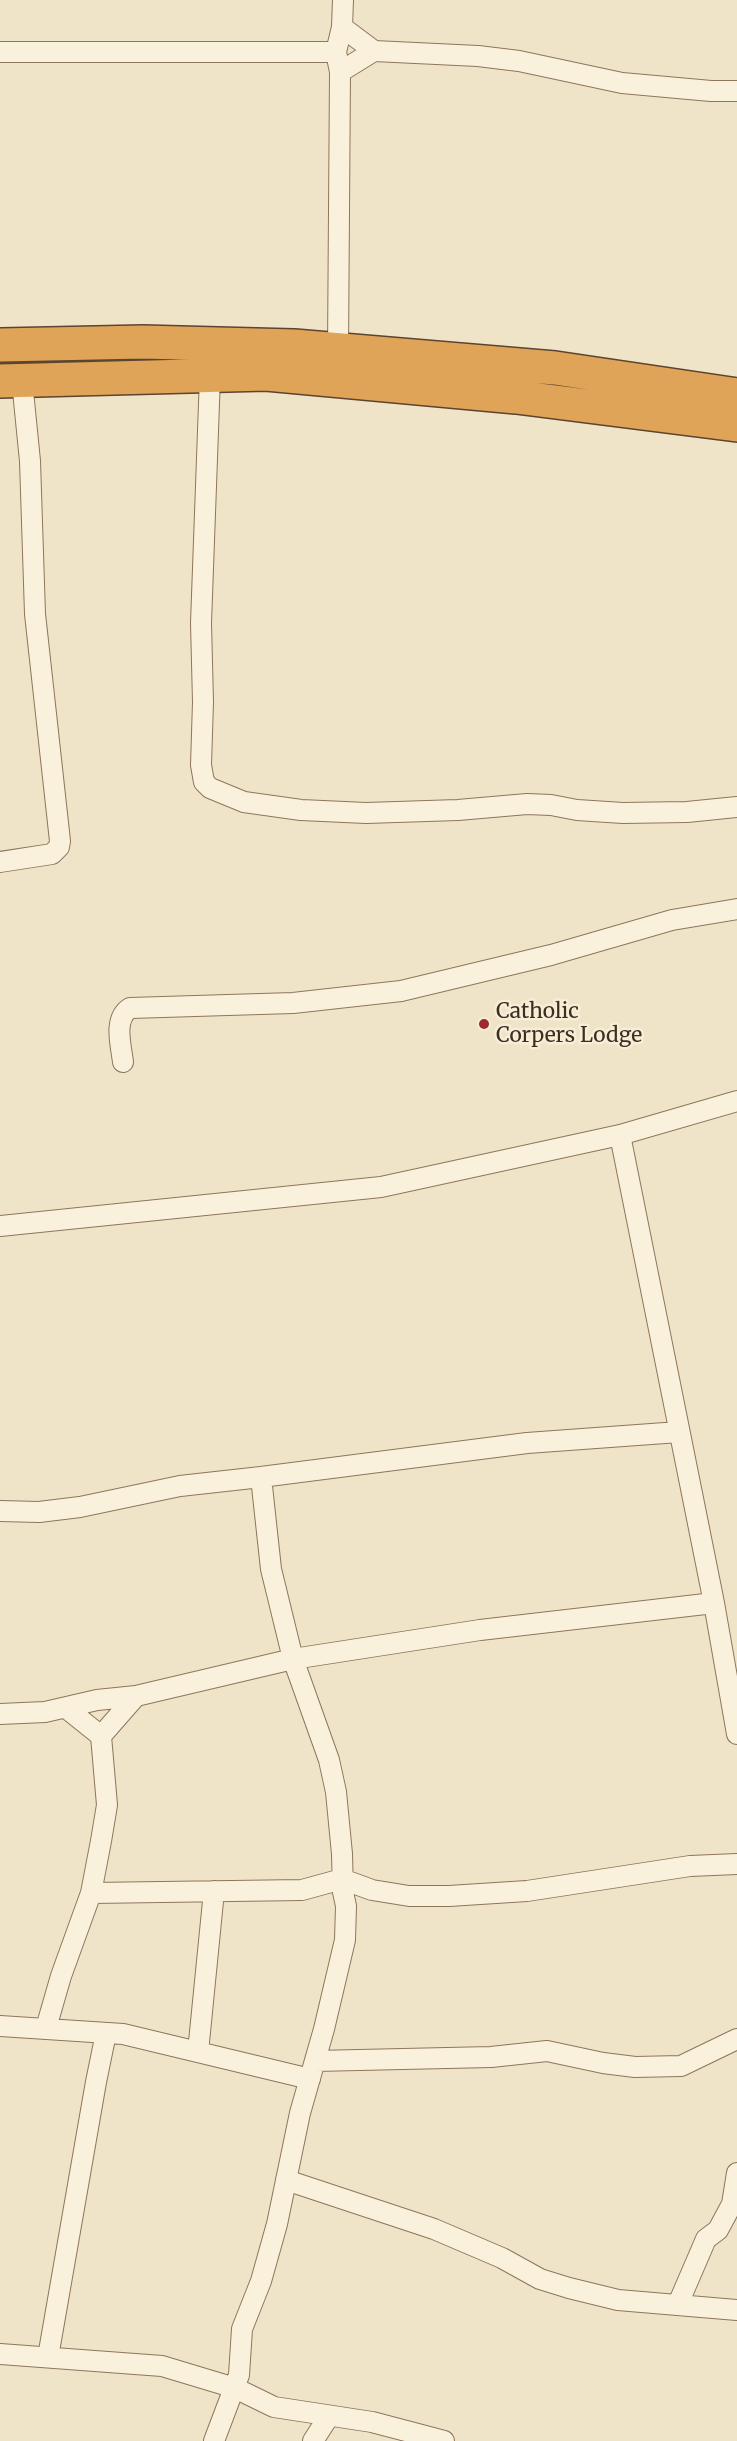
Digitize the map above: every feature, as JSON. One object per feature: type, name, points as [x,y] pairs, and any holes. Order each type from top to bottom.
[{"type":"highway","points":[[0,345],[143,342],[294,346],[555,368],[737,395]]},
{"type":"highway","points":[[11,381],[266,374],[584,405],[737,425]]},
{"type":"street","points":[[338,350],[340,72],[336,52],[342,27],[343,0]]},
{"type":"street","points":[[342,27],[374,51],[478,56],[519,61],[622,83],[737,91]]},
{"type":"street","points":[[340,72],[374,51]]},
{"type":"street","points":[[0,52],[336,52]]},
{"type":"street","points":[[210,376],[201,623],[203,702],[201,765],[204,782],[210,788],[244,802],[301,810],[366,813],[458,810],[527,804],[623,813],[687,812],[737,807]]},
{"type":"street","points":[[0,862],[52,855],[59,847],[60,841],[35,614],[30,461],[11,381]]},
{"type":"street","points":[[123,1062],[119,1027],[121,1017],[130,1008],[293,1002],[401,991],[551,956],[672,920],[737,909]]},
{"type":"street","points":[[0,1226],[381,1187],[620,1135],[737,1101]]},
{"type":"street","points":[[620,1135],[714,1603],[737,1734]]},
{"type":"street","points":[[0,1511],[39,1512],[80,1507],[180,1486],[527,1443],[679,1432]]},
{"type":"street","points":[[214,2441],[239,2375],[242,2330],[261,2281],[277,2224],[312,2070],[345,1941],[346,1906],[336,1792],[329,1760],[293,1659],[272,1569],[261,1477]]},
{"type":"street","points":[[0,1714],[45,1712],[97,1700],[136,1696],[293,1659],[480,1630],[714,1603]]},
{"type":"street","points":[[46,2028],[61,1976],[91,1893],[107,1805],[101,1736],[136,1696]]},
{"type":"street","points":[[66,1708],[101,1736]]},
{"type":"street","points":[[91,1893],[302,1890],[342,1879],[372,1890],[410,1896],[448,1896],[527,1891],[690,1866],[737,1864]]},
{"type":"street","points":[[198,2052],[214,1891]]},
{"type":"street","points":[[0,2026],[109,2035],[123,2034],[198,2052],[312,2070],[548,2051],[603,2063],[635,2067],[681,2066],[737,2040]]},
{"type":"street","points":[[48,2357],[96,2082],[105,2038],[109,2035]]},
{"type":"street","points":[[678,2304],[706,2239],[718,2230],[732,2204],[737,2173]]},
{"type":"street","points":[[286,2180],[434,2229],[502,2258],[540,2279],[618,2300],[656,2305],[678,2304],[737,2310]]},
{"type":"street","points":[[0,2354],[162,2366],[235,2388],[274,2407],[372,2422],[444,2441]]},
{"type":"street","points":[[313,2441],[329,2416]]},
{"type":"place","name":"Catholic Corpers Lodge","points":[[484,1024]]}]
